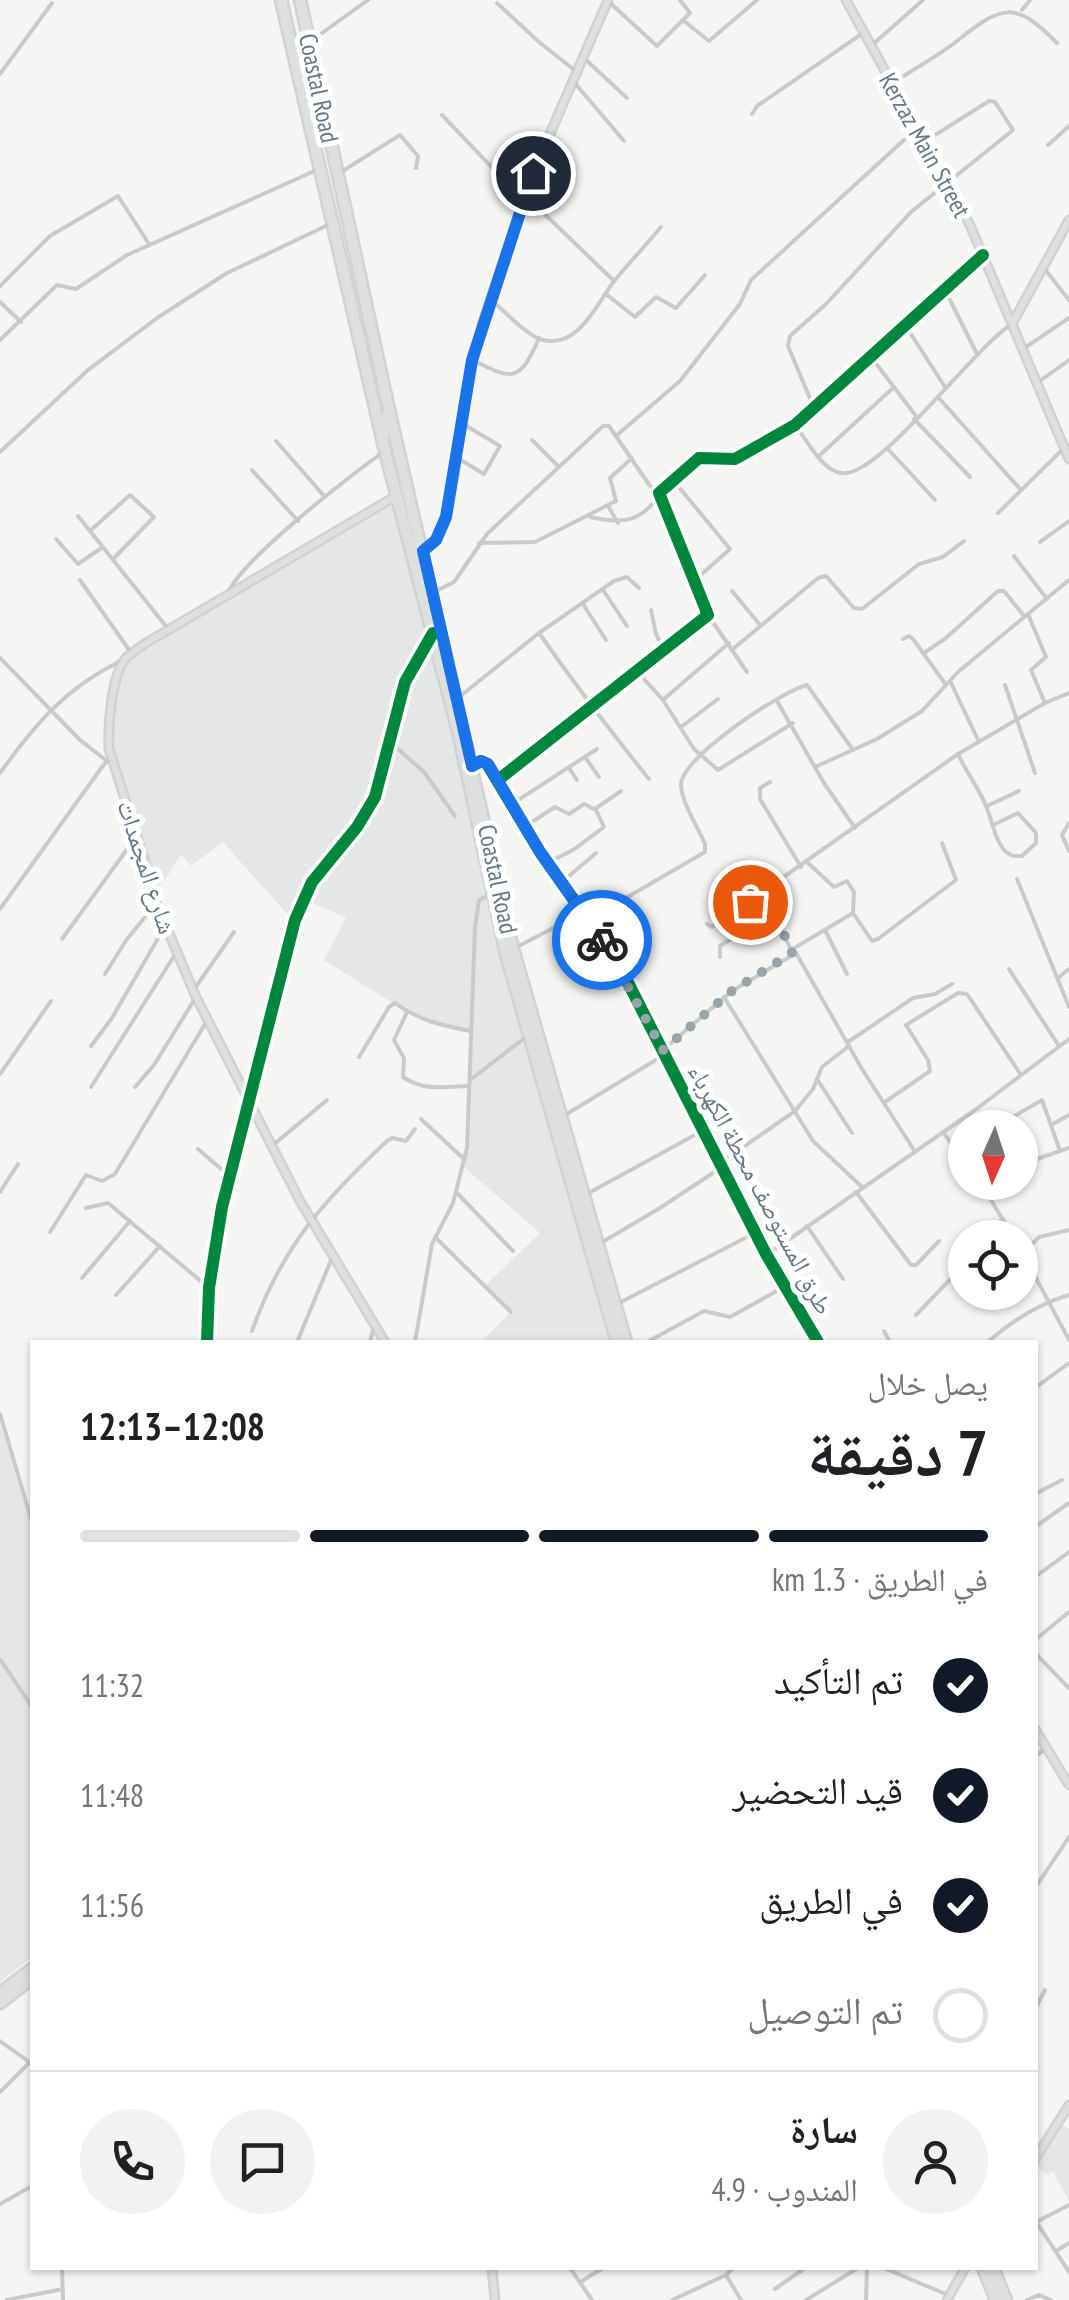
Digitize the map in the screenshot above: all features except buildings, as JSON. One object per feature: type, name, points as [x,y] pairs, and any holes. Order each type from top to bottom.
[{"type":"highway","name":"Coastal Road","points":[[281,0],[396,496],[513,949],[584,1195],[617,1340]]},
{"type":"highway","name":"Coastal Road","points":[[300,0],[389,410],[458,698],[493,894],[529,1036],[625,1340]]},
{"type":"highway","name":"Coastal Road","points":[[384,447],[389,410]]},
{"type":"highway","points":[[0,1994],[30,1971]]},
{"type":"highway","points":[[0,2004],[30,1980]]},
{"type":"highway","points":[[987,2270],[996,2300]]},
{"type":"highway","points":[[988,2270],[1006,2300]]},
{"type":"main road","points":[[423,551],[432,546],[443,526],[472,360],[524,197],[608,0]]},
{"type":"main road","name":"Kerzaz Main Street","points":[[846,0],[983,255],[1069,459]]},
{"type":"main road","points":[[1012,324],[1069,220]]},
{"type":"main road","points":[[124,659],[396,496]]},
{"type":"main road","name":"شارع المجمدات","points":[[124,659],[109,724],[110,761],[164,928],[310,1221],[384,1340]]},
{"type":"main road","points":[[469,768],[484,761],[498,780]]},
{"type":"main road","name":"طرق المستوصف محطة الكهرباء","points":[[498,780],[547,863],[617,962],[766,1254],[817,1340]]},
{"type":"main road","points":[[1038,1734],[1069,1785]]},
{"type":"main road","points":[[1038,2154],[1069,2105]]},
{"type":"main road","points":[[492,2270],[495,2300]]},
{"type":"main road","points":[[948,2298],[964,2271]]},
{"type":"street","points":[[309,43],[368,0]]},
{"type":"street","points":[[608,0],[654,45],[660,45],[690,10],[680,0]]},
{"type":"street","points":[[684,21],[709,41],[757,0]]},
{"type":"street","points":[[870,46],[923,0]]},
{"type":"street","points":[[1022,10],[1030,0]]},
{"type":"street","points":[[0,74],[52,1]]},
{"type":"street","points":[[497,3],[578,73]]},
{"type":"street","points":[[892,84],[957,41],[990,12],[1000,9],[1022,10],[1040,20],[1057,43]]},
{"type":"street","points":[[752,114],[757,106],[864,34]]},
{"type":"street","points":[[585,59],[627,98]]},
{"type":"street","points":[[574,82],[624,141]]},
{"type":"street","points":[[814,408],[788,340],[904,220],[1013,130],[996,102],[989,101],[924,142]]},
{"type":"street","points":[[442,115],[614,280]]},
{"type":"street","points":[[1048,145],[1069,126]]},
{"type":"street","points":[[616,436],[680,380],[740,304],[751,280],[917,128]]},
{"type":"street","points":[[337,174],[400,135],[418,156],[416,168]]},
{"type":"street","points":[[0,340],[57,285],[76,290],[112,262],[319,169]]},
{"type":"street","points":[[0,286],[50,236],[118,196],[149,244]]},
{"type":"street","points":[[0,452],[88,370],[157,318],[228,273],[326,227],[331,221]]},
{"type":"street","points":[[490,299],[539,338],[560,337],[580,329],[614,280],[661,227]]},
{"type":"street","points":[[588,516],[618,523],[641,514],[700,458],[735,459],[795,424],[983,255]]},
{"type":"street","points":[[1044,268],[1069,299]]},
{"type":"street","points":[[606,294],[635,317],[656,297],[675,309],[706,275]]},
{"type":"street","points":[[945,290],[977,354]]},
{"type":"street","points":[[0,302],[21,322]]},
{"type":"street","points":[[1022,349],[1069,318]]},
{"type":"street","points":[[795,424],[830,468],[845,474],[866,465],[888,449],[977,354],[1012,324]]},
{"type":"street","points":[[905,326],[945,387]]},
{"type":"street","points":[[472,360],[506,376],[528,362],[539,338]]},
{"type":"street","points":[[872,357],[915,418],[970,477]]},
{"type":"street","points":[[1037,383],[1069,360]]},
{"type":"street","points":[[818,456],[894,387]]},
{"type":"street","points":[[937,395],[1021,490]]},
{"type":"street","points":[[455,456],[484,474],[500,446],[460,422]]},
{"type":"street","points":[[434,592],[454,582],[479,543],[558,466],[604,426],[609,426],[659,494],[708,615],[746,672]]},
{"type":"street","points":[[998,513],[1069,434]]},
{"type":"street","points":[[532,440],[558,466]]},
{"type":"street","points":[[276,441],[325,497]]},
{"type":"street","points":[[226,597],[236,578],[384,447]]},
{"type":"street","points":[[888,449],[935,500]]},
{"type":"street","points":[[479,543],[533,543],[608,506],[617,499],[610,486],[611,476],[632,458]]},
{"type":"street","points":[[252,470],[298,522]]},
{"type":"street","points":[[673,480],[730,550],[694,581]]},
{"type":"street","points":[[90,530],[130,496],[154,517],[114,558]]},
{"type":"street","points":[[608,506],[618,523]]},
{"type":"street","points":[[78,516],[169,630]]},
{"type":"street","points":[[1040,542],[1069,521]]},
{"type":"street","points":[[56,539],[78,564],[104,547]]},
{"type":"street","points":[[733,649],[822,576],[830,579],[854,608],[862,609],[919,564],[943,557],[964,541]]},
{"type":"street","points":[[1014,556],[1046,599]]},
{"type":"street","points":[[458,698],[602,590],[624,577],[639,588]]},
{"type":"street","points":[[80,580],[132,654]]},
{"type":"street","points":[[815,766],[885,735],[922,712],[948,683],[1069,580]]},
{"type":"street","points":[[602,590],[627,626]]},
{"type":"street","points":[[732,590],[760,625]]},
{"type":"street","points":[[924,653],[998,591],[1004,591],[1026,615],[1046,657],[1032,670],[1045,703]]},
{"type":"street","points":[[582,604],[606,640]]},
{"type":"street","points":[[651,610],[656,634],[664,648]]},
{"type":"street","points":[[498,780],[708,615]]},
{"type":"street","points":[[207,1340],[208,1288],[228,1176],[301,902],[370,806],[384,770],[405,682],[433,633]]},
{"type":"street","points":[[540,633],[649,779]]},
{"type":"street","points":[[903,640],[911,637],[948,683],[979,742]]},
{"type":"street","points":[[663,700],[729,643]]},
{"type":"street","points":[[0,658],[80,740],[110,761],[0,909]]},
{"type":"street","points":[[0,773],[49,709],[124,659]]},
{"type":"street","points":[[635,669],[663,700],[701,755],[722,770],[792,723]]},
{"type":"street","points":[[1004,684],[1034,773]]},
{"type":"street","points":[[588,920],[706,852],[681,789],[688,766],[748,719],[802,685],[809,686],[854,750]]},
{"type":"street","points":[[706,924],[712,928],[766,892],[958,754],[1045,703],[1069,694]]},
{"type":"street","points":[[681,727],[718,699]]},
{"type":"street","points":[[777,701],[855,828]]},
{"type":"street","points":[[389,742],[424,772],[455,816]]},
{"type":"street","points":[[512,804],[597,749]]},
{"type":"street","points":[[958,754],[1003,848],[1011,855],[1022,856],[1036,843],[1036,833],[1018,814],[993,824]]},
{"type":"street","points":[[585,757],[599,778]]},
{"type":"street","points":[[569,768],[577,780]]},
{"type":"street","points":[[770,782],[760,788],[760,799],[801,867]]},
{"type":"street","points":[[596,809],[621,791]]},
{"type":"street","points":[[986,806],[1020,791]]},
{"type":"street","points":[[526,826],[555,807],[569,814],[581,805],[596,809]]},
{"type":"street","points":[[547,863],[604,827],[596,809]]},
{"type":"street","points":[[1069,823],[1062,834],[1069,850]]},
{"type":"street","points":[[62,940],[136,837]]},
{"type":"street","points":[[807,862],[834,888],[847,881],[854,892],[853,912],[868,938],[875,941],[955,882],[942,842]]},
{"type":"street","points":[[561,883],[596,853]]},
{"type":"street","points":[[1018,879],[1069,1008]]},
{"type":"street","points":[[766,892],[791,952],[798,955],[848,1045],[914,1150]]},
{"type":"street","points":[[414,1340],[435,1237],[457,1193],[469,1135],[478,904],[493,894]]},
{"type":"street","points":[[105,974],[127,938],[156,904]]},
{"type":"street","points":[[720,957],[720,946],[774,912]]},
{"type":"street","points":[[561,1117],[664,1053],[724,997],[853,912]]},
{"type":"street","points":[[513,949],[582,913]]},
{"type":"street","points":[[91,1046],[112,1018],[164,928]]},
{"type":"street","points":[[824,930],[847,974]]},
{"type":"street","points":[[135,1087],[154,1064],[234,932]]},
{"type":"street","points":[[92,1087],[176,953]]},
{"type":"street","points":[[1058,978],[1069,968]]},
{"type":"street","points":[[1009,970],[1058,1046]]},
{"type":"street","points":[[594,1247],[660,1208],[795,1110],[825,1064],[848,1045],[913,998],[935,994],[952,984]]},
{"type":"street","points":[[884,1102],[930,1071],[924,1052],[906,1028],[908,1023],[958,993],[967,994],[1021,1075]]},
{"type":"street","points":[[724,997],[813,1141],[862,1187]]},
{"type":"street","points":[[0,1074],[51,1001]]},
{"type":"street","points":[[360,1057],[388,1007],[395,1003],[442,1026],[471,1030]]},
{"type":"street","points":[[407,1012],[394,1040],[404,1058],[403,1077],[412,1084],[431,1088],[470,1083],[529,1036]]},
{"type":"street","points":[[50,1232],[86,1176],[102,1181],[115,1174],[208,1020]]},
{"type":"street","points":[[766,1254],[1069,1039]]},
{"type":"street","points":[[817,1079],[852,1133]]},
{"type":"street","points":[[272,1146],[327,1100]]},
{"type":"street","points":[[1025,1110],[1042,1100],[1060,1151]]},
{"type":"street","points":[[1051,1124],[1069,1116]]},
{"type":"street","points":[[421,1119],[464,1159]]},
{"type":"street","points":[[252,1331],[274,1276],[310,1221],[387,1141],[406,1141],[415,1129]]},
{"type":"street","points":[[584,1195],[704,1130]]},
{"type":"street","points":[[942,1132],[948,1141]]},
{"type":"street","points":[[198,1148],[228,1176]]},
{"type":"street","points":[[1038,1159],[1069,1148]]},
{"type":"street","points":[[0,1192],[18,1164]]},
{"type":"street","points":[[856,1192],[911,1265],[916,1265],[939,1241]]},
{"type":"street","points":[[457,1193],[512,1250]]},
{"type":"street","points":[[993,1200],[1003,1219]]},
{"type":"street","points":[[86,1208],[108,1203],[208,1288]]},
{"type":"street","points":[[82,1278],[130,1221]]},
{"type":"street","points":[[807,1226],[844,1279]]},
{"type":"street","points":[[1038,1238],[1069,1230]]},
{"type":"street","points":[[615,1306],[755,1232]]},
{"type":"street","points":[[435,1237],[512,1312]]},
{"type":"street","points":[[116,1295],[160,1246]]},
{"type":"street","points":[[298,1340],[332,1258]]},
{"type":"street","points":[[1038,1279],[1069,1340]]},
{"type":"street","points":[[916,1315],[948,1282]]},
{"type":"street","points":[[650,1340],[706,1310],[730,1317],[786,1286]]},
{"type":"street","points":[[990,1340],[1050,1300],[1069,1295]]},
{"type":"street","points":[[370,1340],[374,1326]]},
{"type":"street","points":[[884,1331],[889,1340]]},
{"type":"street","points":[[1038,1386],[1069,1363]]},
{"type":"street","points":[[0,1414],[30,1515]]},
{"type":"street","points":[[1038,1492],[1062,1480]]},
{"type":"street","points":[[1038,1525],[1069,1502]]},
{"type":"street","points":[[1038,1575],[1069,1552]]},
{"type":"street","points":[[1038,1638],[1069,1612]]},
{"type":"street","points":[[1038,1656],[1069,1688]]},
{"type":"street","points":[[0,1658],[30,1704]]},
{"type":"street","points":[[1061,1680],[1069,1673]]},
{"type":"street","points":[[1038,1754],[1047,1748]]},
{"type":"street","points":[[1038,1884],[1069,1837]]},
{"type":"street","points":[[1038,2003],[1045,1990]]},
{"type":"street","points":[[0,2041],[30,2062]]},
{"type":"street","points":[[0,2092],[30,2064]]},
{"type":"street","points":[[0,2204],[30,2187]]},
{"type":"street","points":[[1038,2220],[1069,2205]]},
{"type":"street","points":[[1038,2224],[1069,2272]]},
{"type":"street","points":[[1056,2251],[1069,2243]]},
{"type":"street","points":[[62,2270],[64,2300]]},
{"type":"street","points":[[571,2270],[592,2300]]},
{"type":"street","points":[[580,2282],[600,2270]]},
{"type":"street","points":[[672,2300],[731,2270]]},
{"type":"street","points":[[775,2289],[802,2270]]},
{"type":"street","points":[[806,2300],[855,2270]]},
{"type":"street","points":[[866,2300],[868,2270]]},
{"type":"street","points":[[888,2270],[948,2298]]},
{"type":"street","points":[[726,2274],[741,2300]]},
{"type":"street","points":[[7,2300],[63,2289]]},
{"type":"street","points":[[1027,2300],[1039,2295],[1051,2300]]},
{"type":"shaded area","points":[[396,496],[616,1340],[483,1340],[511,1312],[484,1287],[540,1233],[463,1166],[471,1031],[442,1026],[407,1012],[324,960],[346,918],[304,899],[295,923],[223,842],[191,866],[181,854],[154,890],[109,749],[111,705],[125,659]]},
{"type":"shaded area","points":[[0,1423],[30,1521],[30,1959],[0,1982]]},
{"type":"shaded area","points":[[1062,2125],[1069,2129],[1069,2201],[1053,2171],[1046,2175],[1038,2168],[1038,2161]]},
{"type":"cycle path","points":[[498,780],[708,615],[659,493],[699,458],[735,459],[795,425],[983,255]]},
{"type":"cycle path","points":[[207,1340],[209,1288],[222,1207],[295,920],[312,882],[357,827],[375,797],[405,682],[433,633]]},
{"type":"cycle path","points":[[472,766],[481,761],[487,764],[540,852],[617,961],[766,1254],[817,1340]]},
{"type":"way so far","points":[[602,940],[663,1050],[732,991],[792,953],[766,892],[750,902]]},
{"type":"route","points":[[533,173],[472,360],[446,517],[436,540],[423,551],[472,766],[479,761],[488,764],[540,852],[602,940]]}]
